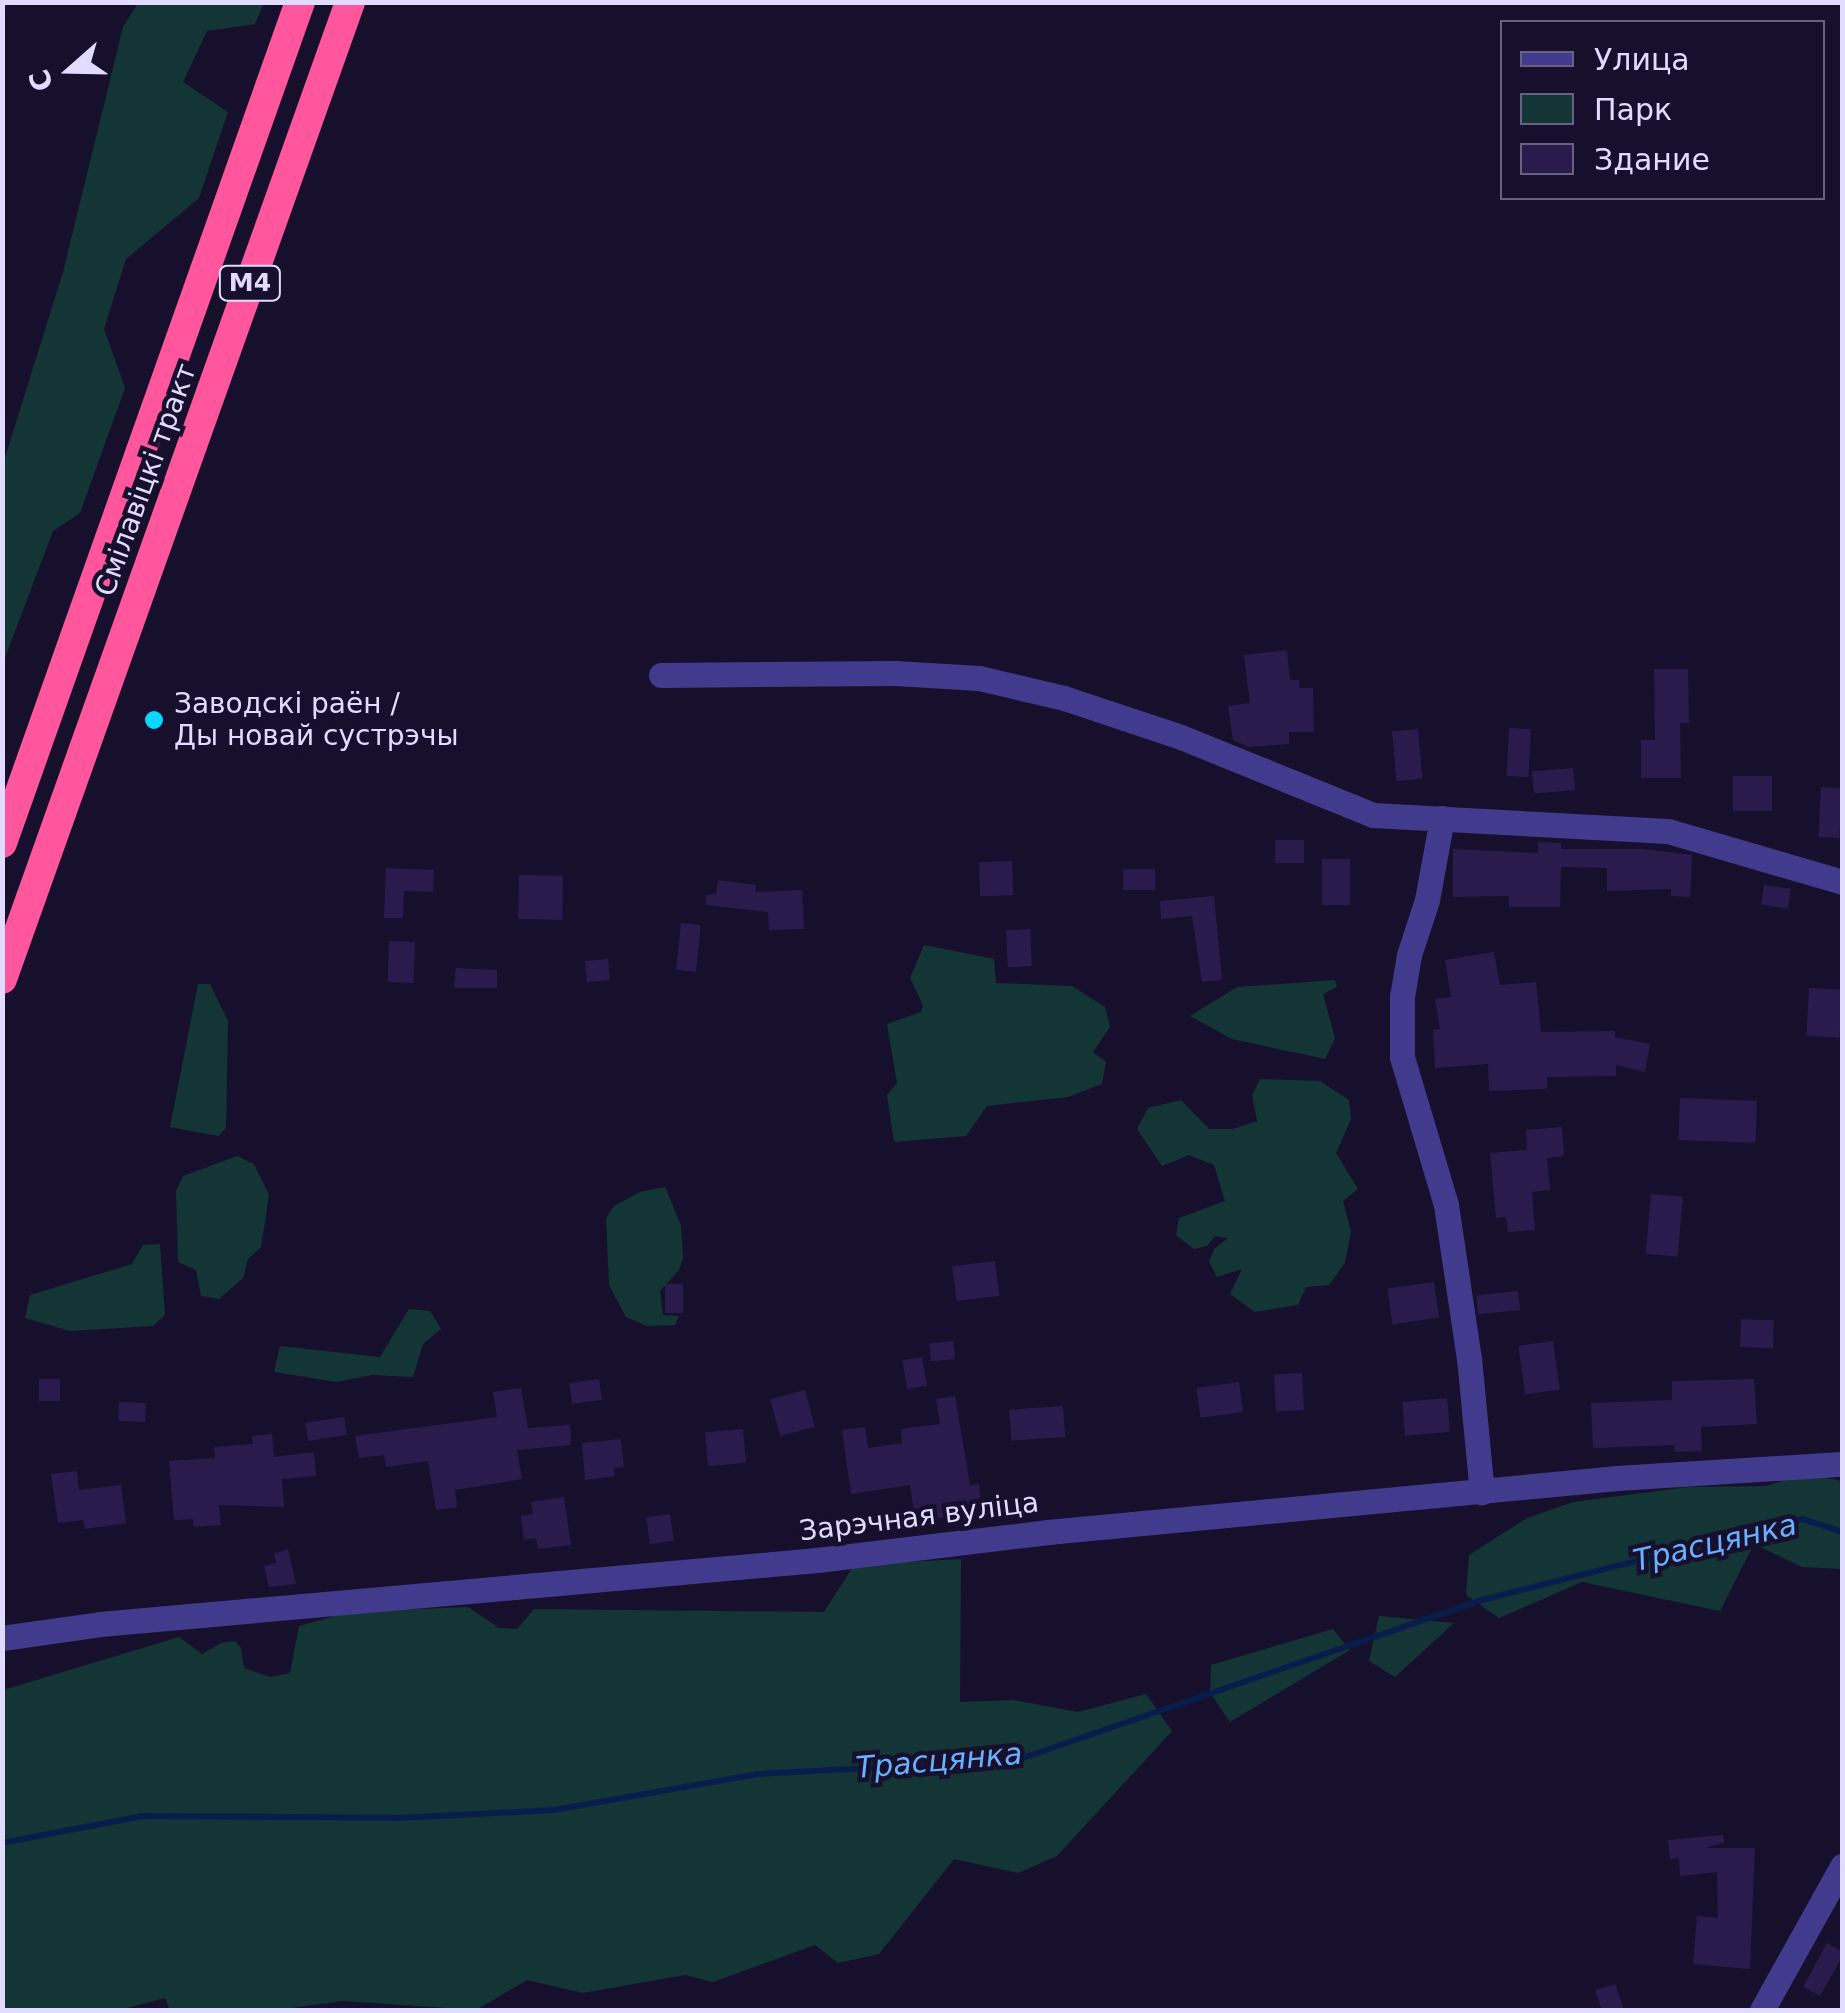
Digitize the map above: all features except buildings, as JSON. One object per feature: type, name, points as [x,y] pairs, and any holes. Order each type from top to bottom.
[{"type":"highway","name":"Смілавіцкі тракт","points":[[2,843],[300,2]]},
{"type":"highway","name":"Смілавіцкі тракт","points":[[2,979],[350,2]]},
{"type":"street","points":[[660,675],[894,672],[979,678],[1064,698],[1180,736],[1373,815],[1668,831],[1842,882]]},
{"type":"street","points":[[1442,818],[1428,900],[1408,955],[1402,997],[1402,1056],[1446,1206],[1469,1358],[1482,1492]]},
{"type":"street","name":"Зарэчная вуліца","points":[[2,1638],[100,1624],[817,1560],[1048,1532],[1617,1478],[1842,1464]]},
{"type":"street","points":[[1762,2010],[1842,1866]]},
{"type":"green space","points":[[138,3],[264,3],[255,24],[207,31],[183,82],[228,112],[199,198],[126,259],[104,329],[125,388],[80,513],[53,531],[3,663],[3,464],[63,272],[123,27]]},
{"type":"green space","points":[[924,945],[994,959],[996,983],[1072,986],[1105,1007],[1110,1027],[1093,1052],[1106,1062],[1102,1084],[1068,1097],[987,1106],[966,1136],[894,1142],[887,1095],[897,1083],[887,1024],[921,1012],[923,1005],[910,978]]},
{"type":"green space","points":[[1335,980],[1337,987],[1323,994],[1335,1038],[1325,1059],[1232,1039],[1190,1016],[1237,987]]},
{"type":"green space","points":[[198,984],[210,984],[228,1021],[226,1128],[218,1136],[170,1127]]},
{"type":"green space","points":[[1260,1079],[1320,1081],[1349,1100],[1351,1119],[1336,1153],[1358,1189],[1343,1201],[1351,1232],[1345,1263],[1329,1285],[1306,1287],[1298,1305],[1255,1312],[1230,1294],[1242,1269],[1217,1277],[1209,1262],[1214,1249],[1228,1238],[1215,1236],[1207,1246],[1194,1249],[1176,1235],[1179,1218],[1225,1201],[1214,1165],[1189,1155],[1162,1166],[1137,1129],[1148,1108],[1181,1100],[1209,1129],[1233,1129],[1257,1121],[1252,1095]]},
{"type":"green space","points":[[237,1156],[254,1164],[269,1195],[261,1247],[248,1259],[243,1278],[219,1299],[201,1296],[196,1270],[178,1262],[176,1191],[183,1176]]},
{"type":"green space","points":[[665,1187],[681,1225],[683,1258],[679,1270],[660,1291],[663,1315],[679,1316],[675,1325],[647,1326],[626,1317],[609,1285],[606,1218],[614,1206],[640,1192]]},
{"type":"green space","points":[[160,1244],[165,1315],[153,1326],[70,1331],[25,1318],[30,1295],[132,1264],[143,1245]]},
{"type":"green space","points":[[409,1309],[430,1311],[441,1329],[423,1344],[413,1377],[372,1375],[336,1382],[274,1372],[280,1346],[380,1357]]},
{"type":"green space","points":[[1806,1474],[1842,1481],[1842,1569],[1802,1567],[1754,1544],[1720,1611],[1582,1582],[1499,1618],[1466,1595],[1469,1555],[1527,1518],[1573,1502],[1688,1487],[1766,1486]]},
{"type":"green space","points":[[961,1559],[960,1702],[1013,1700],[1078,1712],[1146,1694],[1172,1731],[1057,1856],[1018,1873],[954,1859],[879,1954],[838,1963],[815,1945],[713,1982],[685,1975],[583,1993],[527,1980],[476,2010],[343,2001],[275,2010],[170,2010],[165,1998],[119,2010],[3,2010],[3,1690],[179,1637],[202,1654],[221,1643],[235,1641],[241,1648],[244,1668],[270,1677],[290,1673],[299,1626],[350,1612],[468,1607],[499,1628],[517,1629],[534,1609],[824,1612],[854,1565]]},
{"type":"green space","points":[[1379,1616],[1454,1623],[1395,1677],[1369,1661]]},
{"type":"green space","points":[[1333,1629],[1350,1650],[1230,1722],[1210,1693],[1211,1665]]},
{"type":"waterway","name":"Трасцянка","points":[[2,1843],[142,1816],[398,1818],[554,1810],[758,1774],[1017,1760],[1478,1601],[1803,1519],[1842,1532]]},
{"type":"place","name":"Заводскі раён / Ды новай сустрэчы","points":[[154,720]]}]
